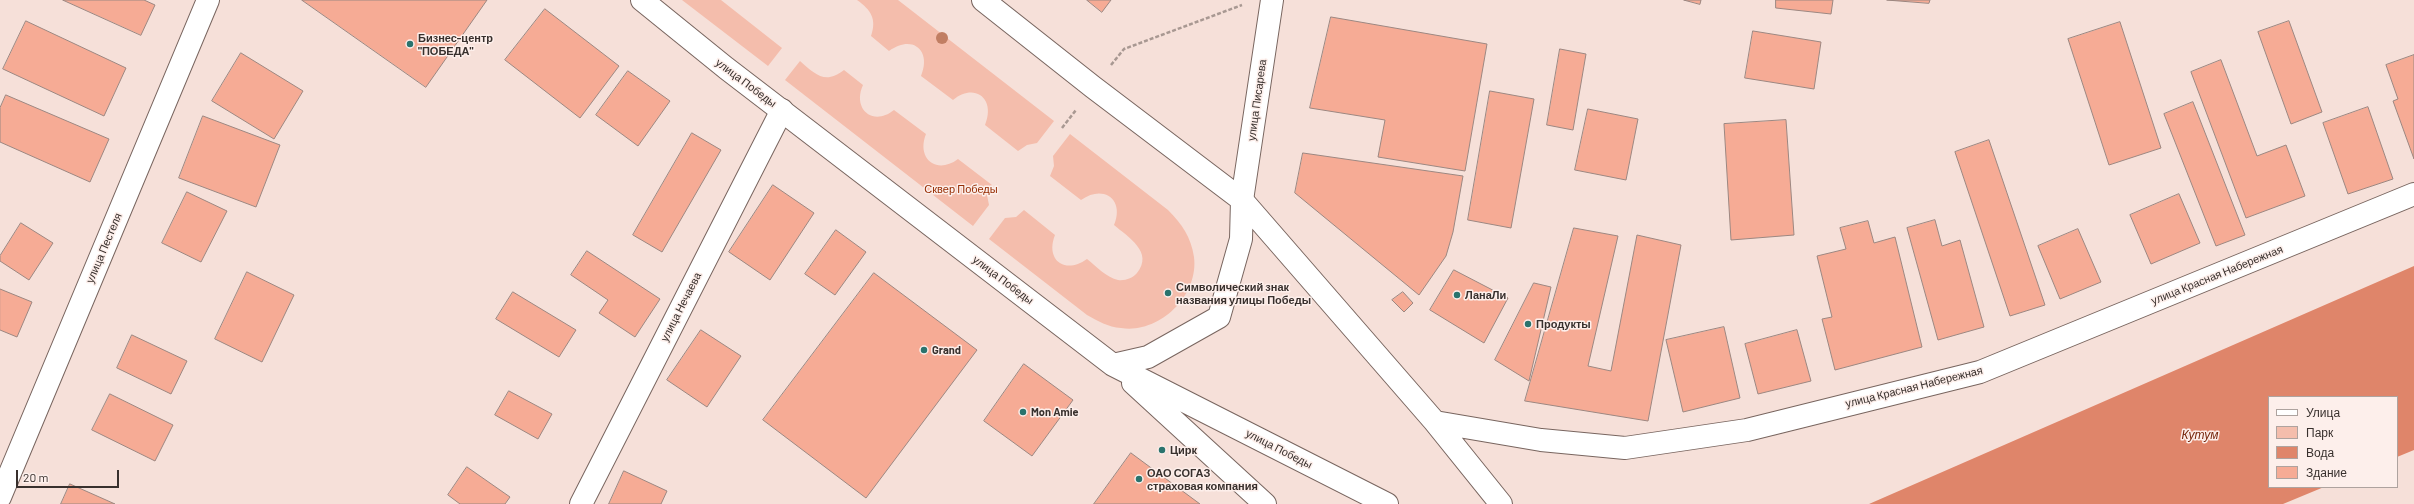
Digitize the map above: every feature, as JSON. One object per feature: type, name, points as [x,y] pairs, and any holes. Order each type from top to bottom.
[{"type":"main road","name":"улица Пестеля","points":[[0,497],[208,0]]},
{"type":"main road","points":[[983,0],[1093,87],[1242,200],[1435,422],[1501,504]]},
{"type":"main road","name":"улица Писарева","points":[[1113,365],[1148,357],[1219,317],[1241,239],[1242,200],[1272,0]]},
{"type":"main road","name":"улица Победы","points":[[646,2],[782,110],[1113,365],[1387,504]]},
{"type":"main road","name":"улица Нечаева","points":[[581,504],[782,110]]},
{"type":"main road","name":"улица Красная Набережная","points":[[1435,422],[1541,440],[1625,448],[1747,430],[1980,372],[2414,194]]},
{"type":"main road","points":[[1113,365],[1265,504]]},
{"type":"path","points":[[1093,87],[1124,49],[1248,3]]},
{"type":"green space","points":[[682,0],[721,0],[782,48],[768,66]]},
{"type":"green space","points":[[857,0],[898,0],[1054,121],[1037,143],[1027,145],[1018,151],[985,125],[988,116],[988,108],[986,101],[981,96],[976,93],[969,93],[961,95],[953,100],[921,76],[924,67],[924,59],[922,52],[918,47],[905,44],[897,46],[889,51],[871,36],[873,30],[872,15],[866,7]]},
{"type":"green space","name":"Сквер Победы","points":[[800,61],[820,76],[831,77],[844,70],[863,85],[860,94],[860,101],[862,108],[866,113],[879,117],[894,110],[926,134],[924,151],[930,162],[936,165],[943,165],[950,164],[958,159],[992,185],[987,195],[989,205],[973,226],[785,80]]},
{"type":"green space","name":"Сквер Победы","points":[[1070,134],[1168,210],[1178,220],[1191,243],[1194,257],[1194,271],[1190,285],[1183,298],[1174,309],[1149,325],[1135,328],[1121,328],[1107,325],[1087,315],[989,239],[1005,218],[1016,217],[1024,210],[1055,235],[1053,252],[1055,258],[1059,262],[1071,266],[1079,264],[1087,259],[1106,274],[1118,280],[1129,279],[1137,273],[1143,258],[1141,252],[1132,240],[1114,225],[1117,216],[1117,208],[1114,201],[1104,194],[1089,195],[1081,200],[1050,176],[1054,166],[1053,156]]},
{"type":"water","name":"Кутум","points":[[2414,266],[2414,450],[2398,457],[2398,396],[2268,396],[2268,488],[2322,488],[2283,504],[1869,504]]},
{"type":"building","points":[[63,0],[144,0],[155,5],[141,35]]},
{"type":"building","name":"Бизнес-центр \"ПОБЕДА\"","points":[[302,0],[487,0],[426,87]]},
{"type":"building","points":[[1087,0],[1111,0],[1102,12]]},
{"type":"building","points":[[1684,0],[1701,0],[1700,4]]},
{"type":"building","points":[[1776,0],[1833,0],[1831,14],[1776,8]]},
{"type":"building","points":[[1887,0],[1930,0],[1929,3]]},
{"type":"building","points":[[545,9],[619,66],[580,118],[505,60]]},
{"type":"building","points":[[1331,17],[1487,44],[1465,171],[1378,157],[1385,120],[1310,108]]},
{"type":"building","points":[[26,21],[126,68],[104,116],[3,69]]},
{"type":"building","points":[[2289,21],[2322,112],[2291,124],[2258,32]]},
{"type":"building","points":[[2120,22],[2161,148],[2109,165],[2068,39]]},
{"type":"building","points":[[1753,31],[1821,42],[1814,89],[1745,78]]},
{"type":"building","points":[[1560,49],[1586,54],[1573,130],[1547,125]]},
{"type":"building","points":[[241,53],[303,91],[274,139],[212,101]]},
{"type":"building","points":[[2414,55],[2414,159],[2393,101],[2398,99],[2386,65]]},
{"type":"building","points":[[2221,60],[2257,156],[2286,145],[2305,196],[2246,218],[2191,72]]},
{"type":"building","points":[[628,71],[670,101],[638,146],[596,115]]},
{"type":"building","points":[[1490,91],[1534,99],[1511,228],[1468,220]]},
{"type":"building","points":[[6,95],[109,139],[90,182],[0,142],[0,108]]},
{"type":"building","points":[[2193,102],[2245,235],[2216,246],[2164,114]]},
{"type":"building","points":[[2368,107],[2393,179],[2348,194],[2323,123]]},
{"type":"building","points":[[1588,109],[1638,119],[1626,180],[1575,170]]},
{"type":"building","points":[[203,116],[280,145],[256,207],[179,178]]},
{"type":"building","points":[[1786,120],[1794,235],[1731,240],[1724,124]]},
{"type":"building","points":[[692,133],[721,150],[662,252],[633,235]]},
{"type":"building","points":[[1989,140],[2045,305],[2010,316],[1955,152]]},
{"type":"building","points":[[1303,153],[1463,176],[1453,232],[1446,256],[1419,295],[1295,193]]},
{"type":"building","points":[[773,185],[814,213],[770,280],[729,252]]},
{"type":"building","points":[[187,192],[227,211],[201,262],[162,243]]},
{"type":"building","points":[[2179,194],[2200,243],[2151,264],[2130,215]]},
{"type":"building","points":[[1935,220],[1942,246],[1960,240],[1984,327],[1938,340],[1907,228]]},
{"type":"building","points":[[1868,221],[1874,243],[1895,237],[1922,347],[1835,370],[1822,319],[1832,317],[1817,256],[1846,249],[1840,228]]},
{"type":"building","points":[[21,223],[53,243],[29,280],[0,261],[0,256]]},
{"type":"building","points":[[1574,228],[1618,236],[1588,366],[1611,371],[1637,235],[1681,245],[1648,421],[1525,401]]},
{"type":"building","points":[[2078,229],[2101,282],[2060,299],[2038,246]]},
{"type":"building","points":[[836,230],[866,252],[835,295],[805,274]]},
{"type":"building","points":[[587,251],[660,299],[635,337],[599,313],[608,300],[571,275]]},
{"type":"building","points":[[1454,270],[1508,298],[1484,343],[1430,310]]},
{"type":"building","points":[[247,272],[294,295],[262,362],[215,339]]},
{"type":"building","points":[[874,273],[977,350],[866,498],[763,420]]},
{"type":"building","name":"Продукты","points":[[1534,283],[1551,287],[1529,381],[1495,360]]},
{"type":"building","points":[[0,289],[32,302],[17,337],[0,330]]},
{"type":"building","points":[[513,292],[576,330],[559,357],[496,319]]},
{"type":"building","points":[[1403,292],[1413,303],[1404,312],[1392,300]]},
{"type":"building","points":[[1724,327],[1740,398],[1683,412],[1666,340]]},
{"type":"building","points":[[701,330],[741,356],[707,407],[667,380]]},
{"type":"building","points":[[1797,330],[1811,381],[1758,394],[1745,344]]},
{"type":"building","points":[[132,335],[187,361],[171,394],[117,368]]},
{"type":"building","points":[[1024,364],[1073,400],[1032,456],[984,421]]},
{"type":"building","points":[[509,391],[552,414],[538,439],[495,415]]},
{"type":"building","points":[[110,394],[173,425],[155,461],[92,430]]},
{"type":"building","name":"ОАО СОГАЗ страховая компания","points":[[1131,453],[1200,504],[1094,504]]},
{"type":"building","points":[[467,467],[510,497],[505,504],[460,504],[448,495]]},
{"type":"building","points":[[624,471],[667,491],[661,504],[609,504]]},
{"type":"building","points":[[70,484],[115,504],[61,504]]},
{"type":"place","name":"Бизнес-центр \"ПОБЕДА\"","points":[[410,44]]},
{"type":"place","name":"Символический знак названия улицы Победы","points":[[1168,293]]},
{"type":"place","name":"ЛанаЛи","points":[[1457,295]]},
{"type":"place","name":"Продукты","points":[[1528,324]]},
{"type":"place","name":"Grand","points":[[924,350]]},
{"type":"place","name":"Mon Amie","points":[[1023,412]]},
{"type":"place","name":"Цирк","points":[[1162,450]]},
{"type":"place","name":"ОАО СОГАЗ страховая компания","points":[[1139,479]]}]
